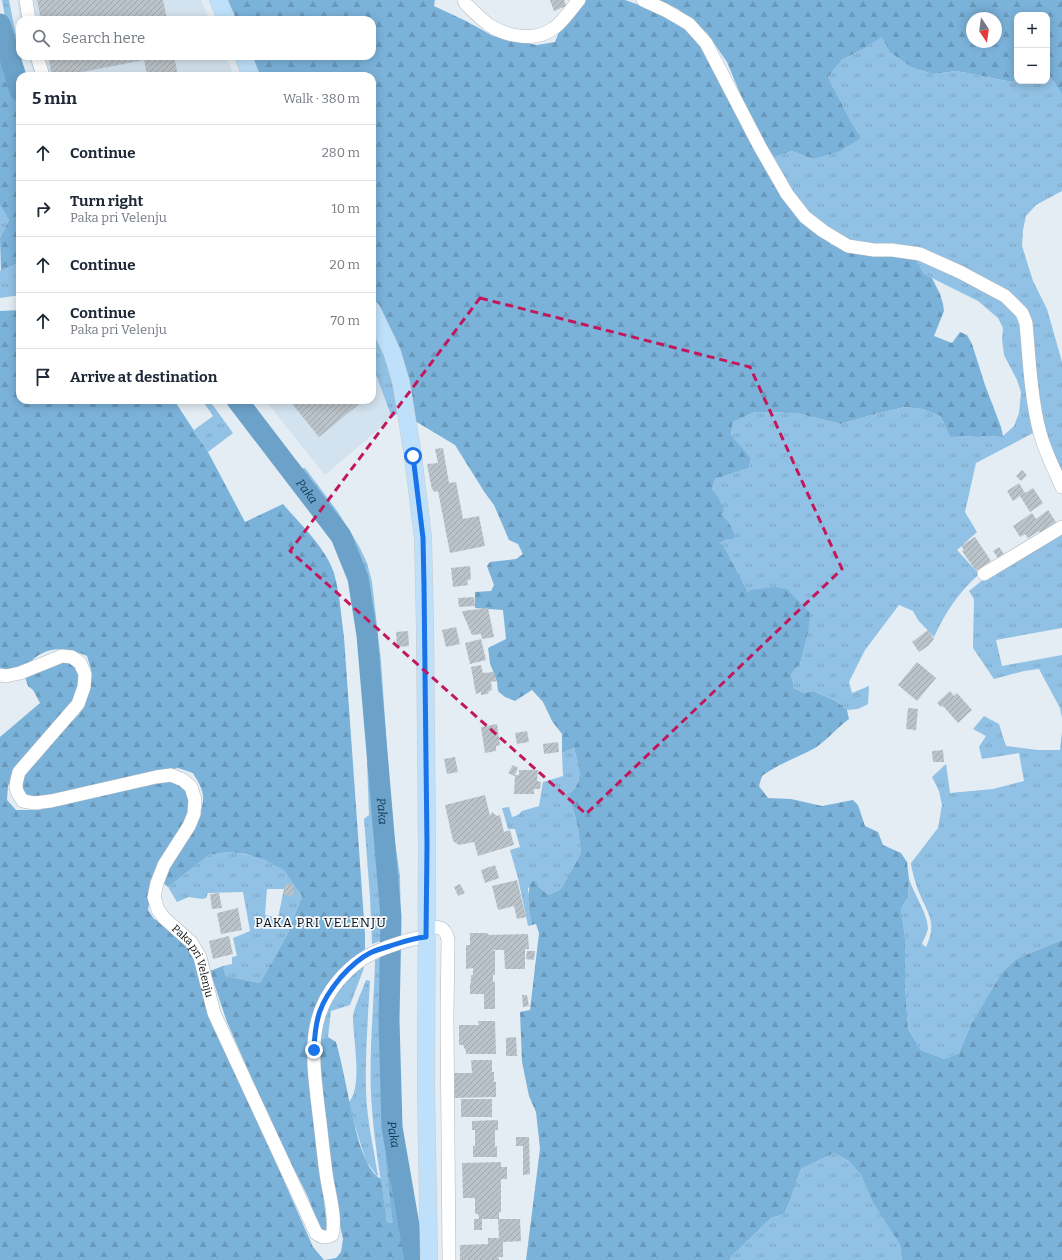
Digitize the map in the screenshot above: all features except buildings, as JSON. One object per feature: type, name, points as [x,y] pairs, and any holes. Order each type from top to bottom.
[{"type":"main road","points":[[218,0],[225,16]]},
{"type":"main road","points":[[245,60],[249,72]]},
{"type":"main road","points":[[376,318],[392,352],[402,382],[423,538],[425,628],[426,1089],[429,1260]]},
{"type":"street","points":[[26,0],[28,16]]},
{"type":"street","points":[[464,0],[466,4],[490,25],[508,33],[523,36],[542,35],[555,28],[578,0]]},
{"type":"street","points":[[643,0],[665,10],[689,24],[706,42],[760,147],[787,194],[805,217],[823,231],[848,246],[920,254],[934,260],[1005,296],[1022,313],[1026,323],[1034,402],[1040,432],[1048,457],[1062,487]]},
{"type":"street","points":[[38,60],[43,72]]},
{"type":"street","points":[[984,574],[1062,527]]},
{"type":"street","name":"Paka pri Velenju","points":[[0,675],[6,676],[20,673],[62,656],[72,657],[80,663],[85,674],[84,687],[78,704],[19,772],[15,783],[16,792],[23,801],[34,804],[171,775],[183,780],[191,787],[195,800],[194,814],[189,826],[164,865],[157,883],[154,897],[156,904],[158,910],[164,918],[191,942],[200,957],[214,1013],[316,1233],[321,1237],[326,1238],[332,1235],[334,1225],[326,1173],[314,1050],[315,1030],[321,1008],[329,991],[356,962],[372,952],[426,932]]},
{"type":"street","points":[[426,932],[442,928],[447,933],[448,940],[447,1018],[449,1260]]},
{"type":"highlighted area","points":[[480,298],[750,367],[842,569],[586,814],[290,551]]},
{"type":"shaded area","points":[[17,0],[201,0],[208,16],[19,16]]},
{"type":"shaded area","points":[[29,60],[228,60],[232,72],[34,72]]},
{"type":"shaded area","points":[[376,375],[392,418],[325,475],[268,404],[376,404]]},
{"type":"green space","points":[[2,0],[9,0],[16,36],[16,60],[21,60],[26,72],[19,72]]},
{"type":"green space","points":[[228,0],[435,0],[434,6],[493,36],[537,45],[555,42],[560,29],[571,14],[585,0],[625,0],[654,10],[688,28],[703,44],[815,230],[832,245],[849,251],[915,258],[924,274],[932,278],[940,294],[944,311],[934,336],[952,343],[960,332],[967,335],[972,344],[1003,436],[950,436],[941,416],[922,409],[905,407],[841,424],[796,413],[755,412],[733,422],[731,435],[751,458],[749,468],[715,479],[712,489],[724,510],[721,515],[730,526],[734,535],[734,539],[727,539],[720,543],[726,550],[748,592],[751,590],[775,587],[787,589],[810,613],[808,633],[800,664],[791,674],[794,688],[804,693],[813,691],[836,701],[847,710],[849,719],[815,748],[762,776],[759,786],[768,798],[791,799],[822,806],[853,800],[858,805],[865,826],[878,832],[883,845],[901,853],[907,862],[909,879],[908,897],[901,909],[905,938],[905,983],[908,1029],[921,1050],[944,1059],[959,1053],[971,1024],[1002,972],[1018,958],[1062,940],[1062,1260],[902,1260],[900,1245],[873,1202],[861,1175],[849,1161],[834,1153],[801,1169],[784,1214],[771,1218],[730,1258],[730,1260],[526,1260],[540,1149],[536,1112],[529,1096],[522,1062],[520,1012],[530,1010],[539,933],[536,924],[532,925],[528,897],[532,881],[536,881],[538,886],[549,895],[561,889],[581,853],[578,828],[569,794],[574,789],[579,778],[578,762],[574,748],[562,753],[562,734],[552,721],[543,702],[532,690],[515,701],[505,697],[498,691],[497,682],[490,663],[488,648],[506,639],[503,610],[475,608],[475,592],[491,591],[494,585],[487,566],[490,562],[516,559],[523,554],[518,544],[509,540],[494,505],[455,445],[415,421],[402,358],[395,337],[376,303],[376,72],[257,72],[253,60],[376,60],[376,16],[234,16]]},
{"type":"green space","points":[[658,0],[1062,0],[1062,95],[1050,78],[1050,12],[1014,12],[1014,81],[1012,82],[957,71],[933,74],[913,68],[890,52],[882,37],[842,60],[828,77],[861,138],[838,152],[812,159],[792,151],[772,158],[744,103],[727,62],[707,33],[678,9]]},
{"type":"green space","points":[[882,36],[913,68],[933,74],[957,71],[1014,81],[1014,84],[1050,84],[1050,78],[1062,95],[1062,191],[1036,205],[1026,216],[1022,246],[1033,281],[1047,309],[1062,362],[1062,479],[1041,422],[1027,309],[1018,299],[965,269],[846,241],[803,207],[772,158],[792,151],[812,159],[861,138],[828,77],[842,60],[863,49]]},
{"type":"green space","points":[[0,46],[5,76],[16,99],[16,264],[1,271],[0,238],[9,220],[0,205]]},
{"type":"green space","points":[[0,205],[9,220],[0,238]]},
{"type":"green space","points":[[915,258],[933,264],[1002,300],[1022,322],[1035,432],[976,463],[965,512],[977,532],[957,550],[979,574],[953,603],[934,637],[918,620],[913,611],[899,605],[865,650],[849,682],[852,693],[869,686],[868,704],[858,709],[847,710],[836,701],[813,691],[804,693],[794,688],[791,674],[800,664],[808,633],[748,592],[726,550],[719,543],[727,539],[712,489],[715,479],[749,468],[751,458],[731,436],[733,422],[755,412],[796,413],[841,424],[905,407],[922,409],[942,416],[981,435],[1003,436],[1014,426],[1019,413],[1021,392],[1017,380],[1004,355],[1002,339],[1003,328],[998,318],[978,301],[924,274]]},
{"type":"green space","points":[[16,264],[16,296],[0,298],[0,270],[1,271]]},
{"type":"green space","points":[[16,310],[16,404],[177,404],[208,452],[245,522],[283,504],[319,545],[334,573],[339,597],[344,637],[365,949],[352,960],[319,1001],[317,1131],[327,1230],[321,1231],[308,1197],[273,1127],[227,1022],[210,971],[223,966],[225,976],[260,983],[288,933],[302,896],[284,870],[266,860],[245,854],[228,852],[209,855],[168,887],[162,882],[164,876],[195,826],[202,805],[202,790],[193,773],[178,768],[31,799],[17,787],[26,771],[80,713],[90,688],[91,669],[87,656],[61,649],[42,653],[19,670],[0,673],[0,311]]},
{"type":"green space","points":[[376,333],[386,354],[399,412],[392,418],[376,375]]},
{"type":"green space","points":[[205,404],[212,404],[233,433],[208,452],[194,430],[213,416]]},
{"type":"green space","points":[[305,468],[338,512],[359,546],[367,563],[372,582],[381,661],[392,821],[400,876],[401,934],[394,937],[376,676],[365,583],[357,559],[350,545],[317,493],[298,469]]},
{"type":"green space","points":[[1062,531],[1062,628],[996,640],[1002,666],[1062,655],[1062,718],[1060,708],[1039,669],[1024,671],[994,679],[973,648],[974,599],[969,591],[989,575]]},
{"type":"green space","points":[[65,661],[73,664],[79,674],[81,688],[64,713],[15,770],[8,786],[7,800],[16,810],[38,810],[148,783],[174,782],[187,789],[191,809],[153,881],[148,910],[154,919],[168,925],[194,952],[212,1025],[260,1126],[313,1247],[324,1260],[0,1260],[0,737],[40,703],[33,690],[28,686],[25,677]]},
{"type":"green space","points":[[984,716],[999,724],[1006,746],[1038,750],[1060,750],[1062,731],[1062,940],[1018,958],[1002,972],[971,1024],[959,1053],[944,1059],[921,1050],[908,1029],[905,983],[905,938],[901,909],[908,897],[909,879],[926,917],[928,929],[922,944],[926,947],[931,930],[930,917],[917,887],[911,863],[938,828],[942,805],[939,791],[932,777],[946,764],[950,793],[993,789],[1024,781],[1019,753],[982,759],[979,747],[986,736],[973,729]]},
{"type":"green space","points":[[574,748],[579,767],[579,778],[569,794],[578,828],[581,853],[561,889],[549,895],[538,886],[528,888],[528,903],[532,925],[528,926],[518,878],[510,850],[520,847],[515,829],[508,829],[502,808],[509,807],[512,817],[518,815],[522,811],[539,806],[543,782],[563,776],[562,753]]},
{"type":"green space","points":[[373,757],[378,807],[386,939],[372,944],[364,819],[369,815],[367,762]]},
{"type":"green space","points":[[228,852],[250,855],[272,862],[287,873],[302,896],[288,933],[260,983],[224,976],[223,966],[232,964],[232,957],[237,956],[233,938],[250,931],[243,892],[208,893],[206,898],[202,899],[189,897],[177,902],[168,887],[209,855]],"holes":[[[267,889],[284,889],[278,918],[265,915]]]},
{"type":"green space","points":[[385,956],[382,1005],[382,1088],[391,1150],[387,1150],[385,1155],[394,1223],[387,1222],[375,1142],[371,1094],[371,1044],[375,960]]},
{"type":"green space","points":[[363,966],[364,968],[350,1005],[331,1011],[328,1037],[318,1040],[329,1000],[351,976]]},
{"type":"green space","points":[[366,980],[370,981],[366,1050],[367,1103],[378,1177],[366,1161],[349,1102],[356,1085],[353,1014]]},
{"type":"green space","points":[[328,1037],[336,1042],[354,1122],[362,1150],[367,1163],[374,1173],[381,1179],[387,1222],[393,1223],[385,1155],[387,1150],[391,1150],[410,1260],[325,1260],[336,1258],[341,1252],[343,1239],[337,1212],[328,1148],[318,1040]]},
{"type":"green space","points":[[834,1153],[849,1161],[861,1175],[874,1202],[900,1245],[902,1260],[730,1260],[730,1258],[771,1218],[784,1214],[801,1169]]},
{"type":"waterway","name":"Paka","points":[[0,24],[16,78]]},
{"type":"waterway","name":"Paka","points":[[240,404],[341,536],[358,578],[367,635],[391,917],[389,1020],[392,1127],[415,1260]]},
{"type":"district","name":"PAKA PRI VELENJU","points":[[321,922]]},
{"type":"route","points":[[314,1050],[315,1030],[321,1008],[329,991],[348,969],[372,952],[413,938],[426,937],[427,845],[423,538],[413,456]]}]
